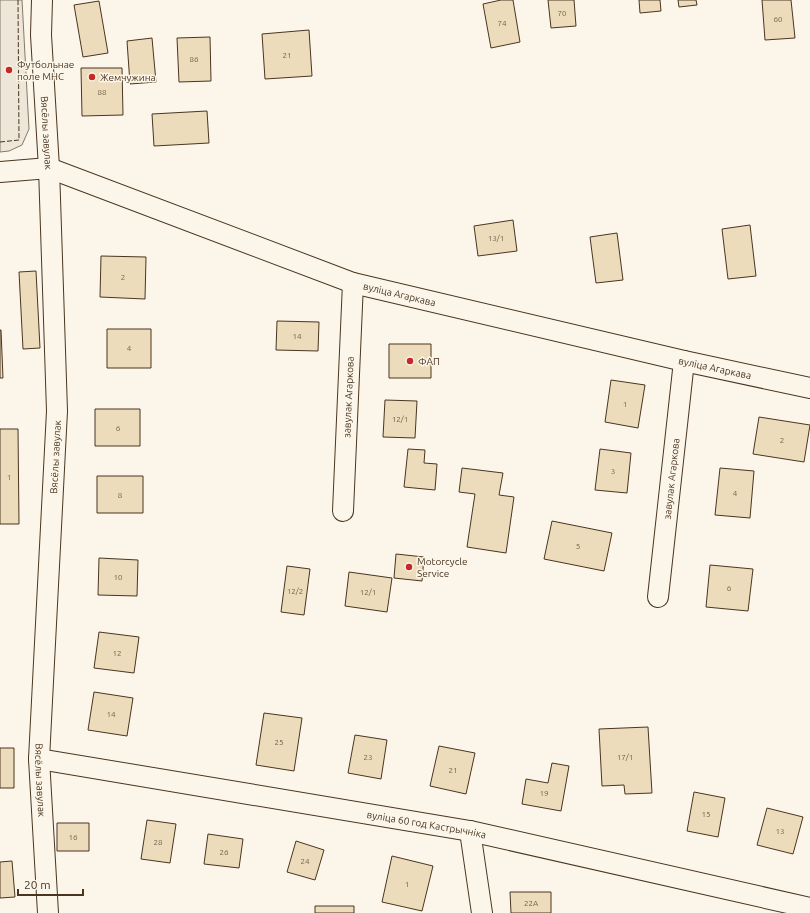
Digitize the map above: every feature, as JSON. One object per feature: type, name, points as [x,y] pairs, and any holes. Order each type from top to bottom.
[{"type":"street","name":"Вясёлы завулак","points":[[42,0],[40,35],[48,168],[58,411],[39,759],[48,913]]},
{"type":"street","name":"вуліца Агаркава","points":[[0,172],[48,168],[353,283],[684,361],[810,388]]},
{"type":"street","name":"завулак Агаркова","points":[[343,511],[353,283]]},
{"type":"street","name":"завулак Агаркова","points":[[658,597],[684,361]]},
{"type":"street","name":"вуліца 60 год Кастрычніка","points":[[39,759],[470,831],[810,908]]},
{"type":"street","points":[[470,831],[482,913]]},
{"type":"shaded area","name":"Футбольнае поле МНС","points":[[0,0],[22,0],[29,129],[22,145],[9,151],[0,152]]},
{"type":"building","points":[[501,0],[513,0],[520,42],[491,48],[483,4]]},
{"type":"building","points":[[548,0],[574,0],[576,26],[551,28]]},
{"type":"building","points":[[639,0],[660,0],[661,11],[640,13]]},
{"type":"building","points":[[678,0],[696,0],[697,5],[679,7]]},
{"type":"building","points":[[762,0],[791,0],[795,38],[765,40]]},
{"type":"building","points":[[99,1],[108,53],[83,57],[74,5]]},
{"type":"building","points":[[309,30],[312,76],[265,79],[262,34]]},
{"type":"building","points":[[210,37],[211,81],[179,82],[177,38]]},
{"type":"building","points":[[152,38],[156,82],[130,84],[127,41]]},
{"type":"building","points":[[81,68],[122,68],[123,115],[82,116]]},
{"type":"building","points":[[207,111],[209,143],[154,146],[152,114]]},
{"type":"building","points":[[513,220],[517,251],[478,256],[474,226]]},
{"type":"building","points":[[750,225],[756,276],[728,279],[722,229]]},
{"type":"building","points":[[617,233],[623,280],[596,283],[590,237]]},
{"type":"building","points":[[101,256],[146,257],[145,299],[100,297]]},
{"type":"building","points":[[36,271],[40,348],[23,349],[19,272]]},
{"type":"building","points":[[277,321],[319,322],[318,351],[276,350]]},
{"type":"building","points":[[107,329],[151,329],[151,368],[107,368]]},
{"type":"building","points":[[1,330],[3,378],[0,378]]},
{"type":"building","name":"ФАП","points":[[389,344],[431,344],[431,378],[389,378]]},
{"type":"building","points":[[611,380],[645,385],[638,428],[605,422]]},
{"type":"building","points":[[385,400],[417,401],[415,438],[383,437]]},
{"type":"building","points":[[95,409],[140,409],[140,446],[95,446]]},
{"type":"building","points":[[759,417],[810,425],[804,462],[753,454]]},
{"type":"building","points":[[0,429],[18,429],[19,524],[0,524]]},
{"type":"building","points":[[408,449],[425,450],[424,463],[437,464],[435,490],[404,487]]},
{"type":"building","points":[[600,449],[631,453],[627,493],[595,490]]},
{"type":"building","points":[[462,468],[503,473],[499,495],[514,497],[506,553],[467,547],[475,494],[459,492]]},
{"type":"building","points":[[720,468],[754,471],[750,518],[715,515]]},
{"type":"building","points":[[97,476],[143,476],[143,513],[97,513]]},
{"type":"building","points":[[552,521],[612,533],[604,571],[544,559]]},
{"type":"building","name":"Motorcycle Service","points":[[396,554],[424,557],[422,581],[394,578]]},
{"type":"building","points":[[99,558],[138,560],[137,596],[98,595]]},
{"type":"building","points":[[710,565],[753,569],[748,611],[706,607]]},
{"type":"building","points":[[287,566],[310,569],[304,615],[281,612]]},
{"type":"building","points":[[349,572],[392,578],[387,612],[345,606]]},
{"type":"building","points":[[99,632],[139,637],[134,673],[94,668]]},
{"type":"building","points":[[94,692],[133,698],[127,736],[88,730]]},
{"type":"building","points":[[264,713],[302,718],[294,771],[256,765]]},
{"type":"building","points":[[648,727],[652,793],[625,794],[624,785],[602,786],[599,729]]},
{"type":"building","points":[[355,735],[387,740],[381,779],[348,773]]},
{"type":"building","points":[[439,746],[475,753],[466,794],[430,786]]},
{"type":"building","points":[[0,748],[14,748],[14,788],[0,788]]},
{"type":"building","points":[[552,763],[569,766],[561,811],[522,804],[526,779],[548,783]]},
{"type":"building","points":[[694,792],[725,798],[718,837],[687,831]]},
{"type":"building","points":[[767,808],[803,817],[793,854],[757,845]]},
{"type":"building","points":[[147,820],[176,824],[170,863],[141,859]]},
{"type":"building","points":[[57,823],[89,823],[89,851],[57,851]]},
{"type":"building","points":[[208,834],[243,839],[239,868],[204,864]]},
{"type":"building","points":[[296,841],[324,850],[315,880],[287,872]]},
{"type":"building","points":[[392,856],[433,866],[422,911],[382,902]]},
{"type":"building","points":[[12,861],[15,897],[0,898],[0,862]]},
{"type":"building","points":[[510,892],[551,892],[551,913],[511,913]]},
{"type":"building","points":[[315,906],[354,906],[354,913],[315,913]]},
{"type":"fence","points":[[0,142],[19,140],[18,0]]},
{"type":"place","name":"Футбольнае поле МНС","points":[[9,70]]},
{"type":"place","name":"Жемчужина","points":[[92,77]]},
{"type":"place","name":"ФАП","points":[[410,361]]},
{"type":"place","name":"Motorcycle Service","points":[[409,567]]}]
